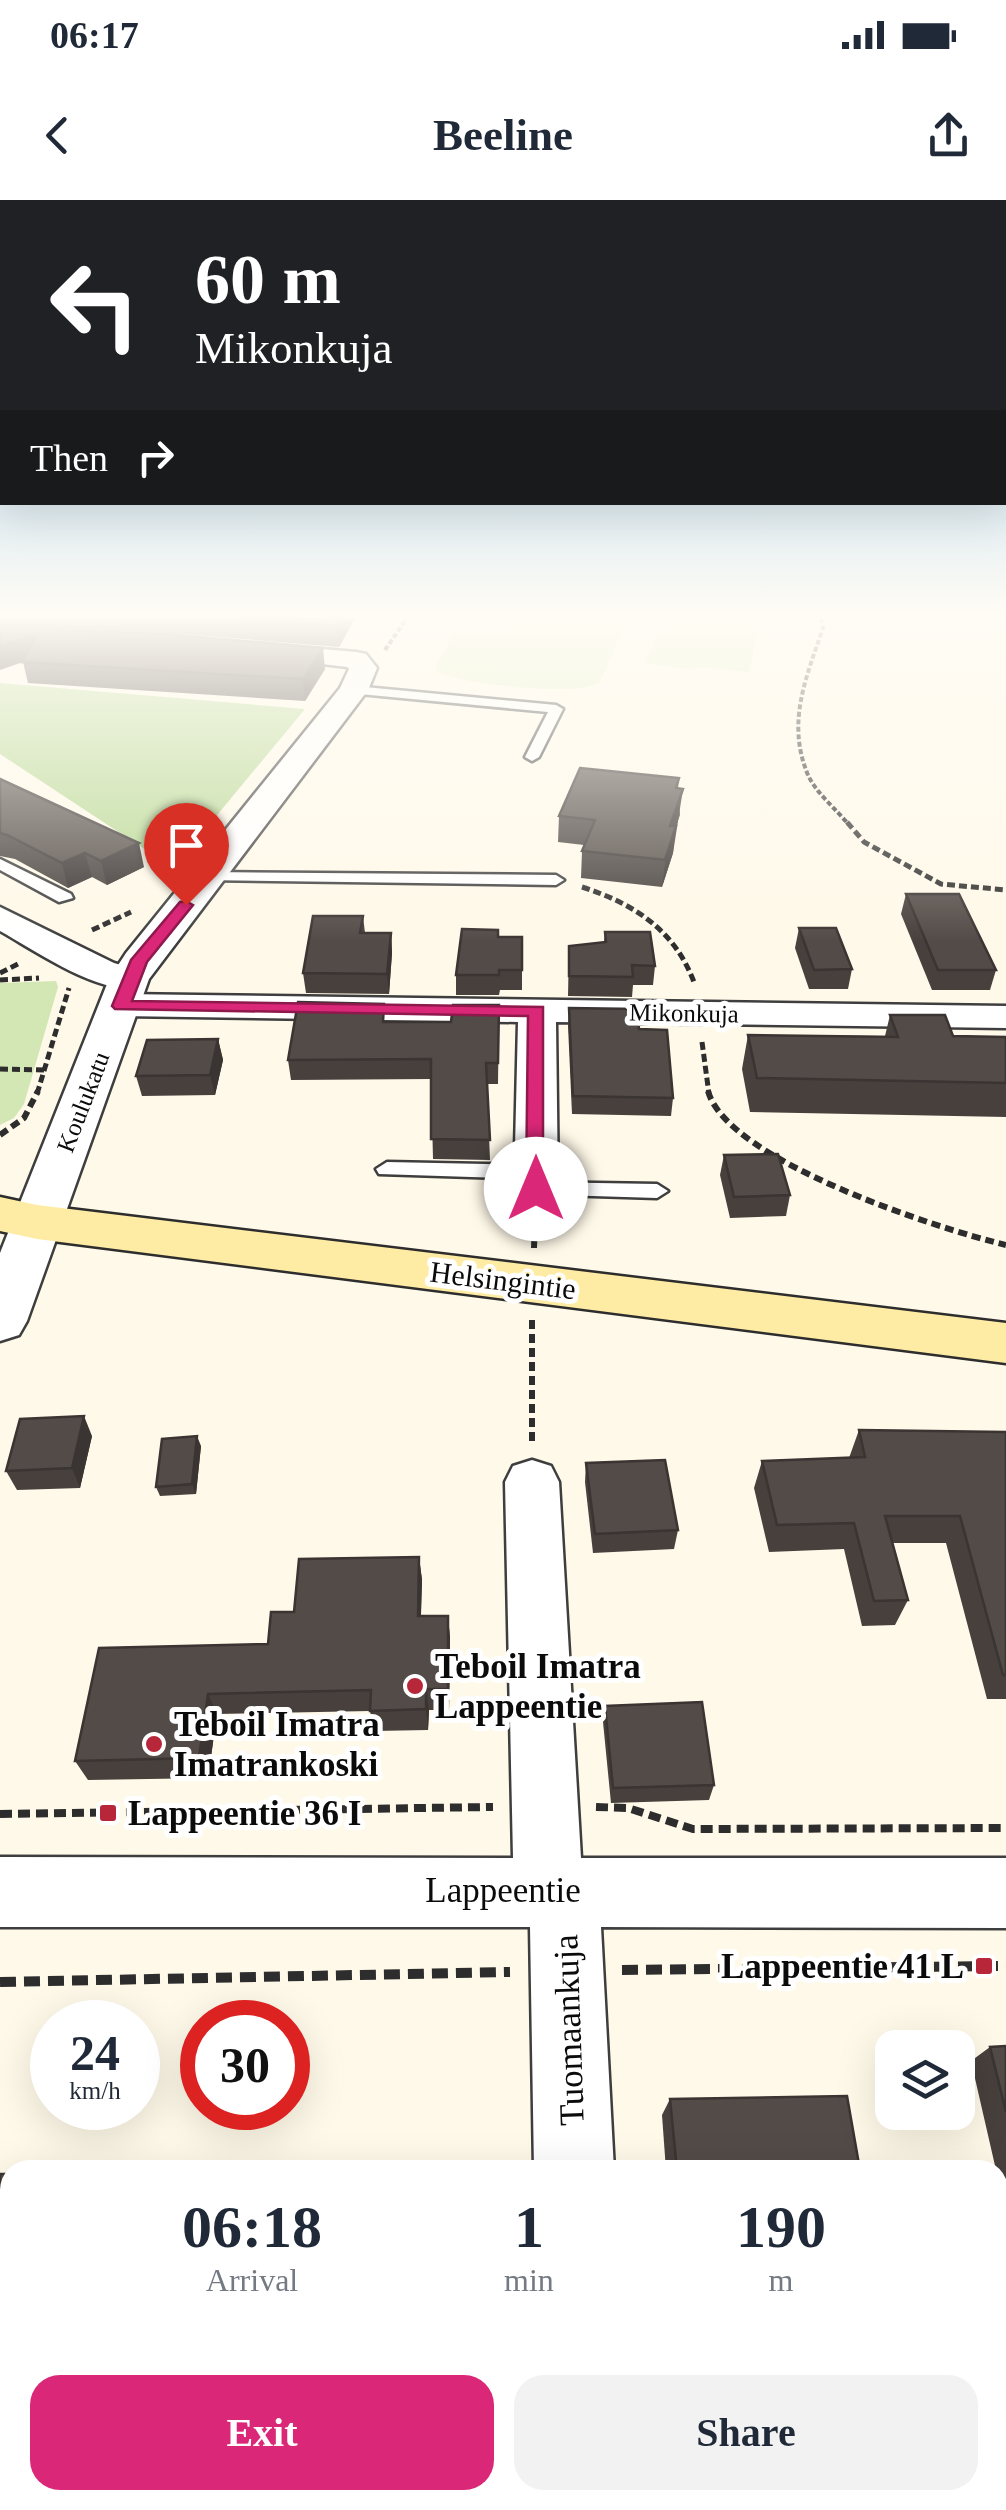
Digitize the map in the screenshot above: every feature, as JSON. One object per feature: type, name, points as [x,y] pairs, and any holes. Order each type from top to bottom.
[{"type":"main road","name":"Helsingintie","points":[[18,1218],[1006,1342]]},
{"type":"street","name":"Koulukatu","points":[[0,1321],[18,1218],[140,960],[209,878],[318,726]]},
{"type":"street","points":[[0,918],[101,970],[125,992]]},
{"type":"street","name":"Mikonkuja","points":[[125,992],[536,1011],[1006,1017]]},
{"type":"street","points":[[536,1011],[536,1180]]},
{"type":"street","name":"Tuomaankuja","points":[[532,1482],[556,1890],[567,1970],[574,2160]]},
{"type":"street","name":"Lappeentie","points":[[0,1892],[1006,1893]]},
{"type":"lane","points":[[532,757],[548,726]]},
{"type":"lane","points":[[0,864],[65,898]]},
{"type":"lane","points":[[209,878],[556,880]]},
{"type":"lane","points":[[386,1169],[657,1191]]},
{"type":"path","points":[[796,726],[809,778],[864,842],[942,884],[1006,890]]},
{"type":"path","points":[[556,880],[619,900],[672,937],[691,969],[710,1097],[717,1113],[735,1131],[800,1167],[944,1230],[1006,1244]]},
{"type":"path","points":[[0,1070],[44,1070]]},
{"type":"path","points":[[532,1482],[536,1180]]},
{"type":"path","points":[[0,1982],[1006,1966]]},
{"type":"green space","points":[[0,726],[291,726],[170,866],[0,754]]},
{"type":"green space","points":[[56,981],[58,987],[24,1104],[14,1118],[0,1125],[0,983]]},
{"type":"building","points":[[580,768],[679,778],[676,788],[683,789],[670,826],[676,826],[665,860],[582,851],[595,820],[559,816]]},
{"type":"building","points":[[0,779],[139,843],[101,861],[85,853],[62,863],[0,833]]},
{"type":"building","points":[[906,894],[959,894],[996,970],[938,970]]},
{"type":"building","points":[[313,916],[363,916],[360,933],[391,933],[387,974],[303,973]]},
{"type":"building","points":[[799,928],[836,928],[852,969],[814,970]]},
{"type":"building","points":[[462,929],[498,930],[498,937],[522,937],[522,970],[499,970],[499,975],[456,975]]},
{"type":"building","points":[[605,932],[650,932],[655,966],[632,965],[633,977],[569,976],[569,946],[606,942]]},
{"type":"building","points":[[298,1002],[384,1004],[383,1022],[451,1022],[453,1005],[499,1005],[498,1063],[486,1063],[490,1140],[431,1139],[431,1059],[288,1060]]},
{"type":"building","points":[[569,1008],[637,1009],[639,1029],[667,1030],[673,1098],[573,1096]]},
{"type":"building","points":[[890,1015],[945,1015],[953,1036],[1006,1037],[1006,1083],[757,1078],[748,1035],[898,1037]]},
{"type":"building","points":[[218,1039],[210,1075],[136,1076],[147,1040]]},
{"type":"building","points":[[778,1154],[790,1195],[734,1197],[724,1155]]},
{"type":"building","points":[[84,1416],[72,1468],[6,1471],[20,1419]]},
{"type":"building","points":[[859,1430],[1006,1432],[1006,1675],[960,1516],[885,1516],[908,1600],[874,1601],[854,1523],[777,1525],[762,1461],[865,1457]]},
{"type":"building","points":[[197,1436],[192,1484],[156,1487],[162,1439]]},
{"type":"building","points":[[665,1460],[678,1530],[595,1534],[586,1463]]},
{"type":"building","points":[[419,1557],[418,1616],[448,1616],[448,1689],[426,1689],[426,1709],[370,1711],[371,1690],[208,1694],[199,1758],[75,1761],[99,1648],[268,1644],[271,1612],[294,1612],[299,1559]]},
{"type":"building","points":[[702,1702],[714,1785],[613,1788],[605,1706]]},
{"type":"building","points":[[1006,2046],[1006,2112],[990,2047]]},
{"type":"building","points":[[847,2096],[858,2160],[676,2160],[670,2099]]},
{"type":"place","name":"Teboil Imatra Lappeentie","points":[[415,1686]]},
{"type":"place","name":"Teboil Imatra Imatrankoski","points":[[154,1744]]},
{"type":"place","name":"Lappeentie 36 I","points":[[108,1813]]},
{"type":"place","name":"Lappeentie 41 L","points":[[984,1966]]},
{"type":"route","points":[[186,905],[140,960],[121,1006],[536,1011],[536,1189]]}]
